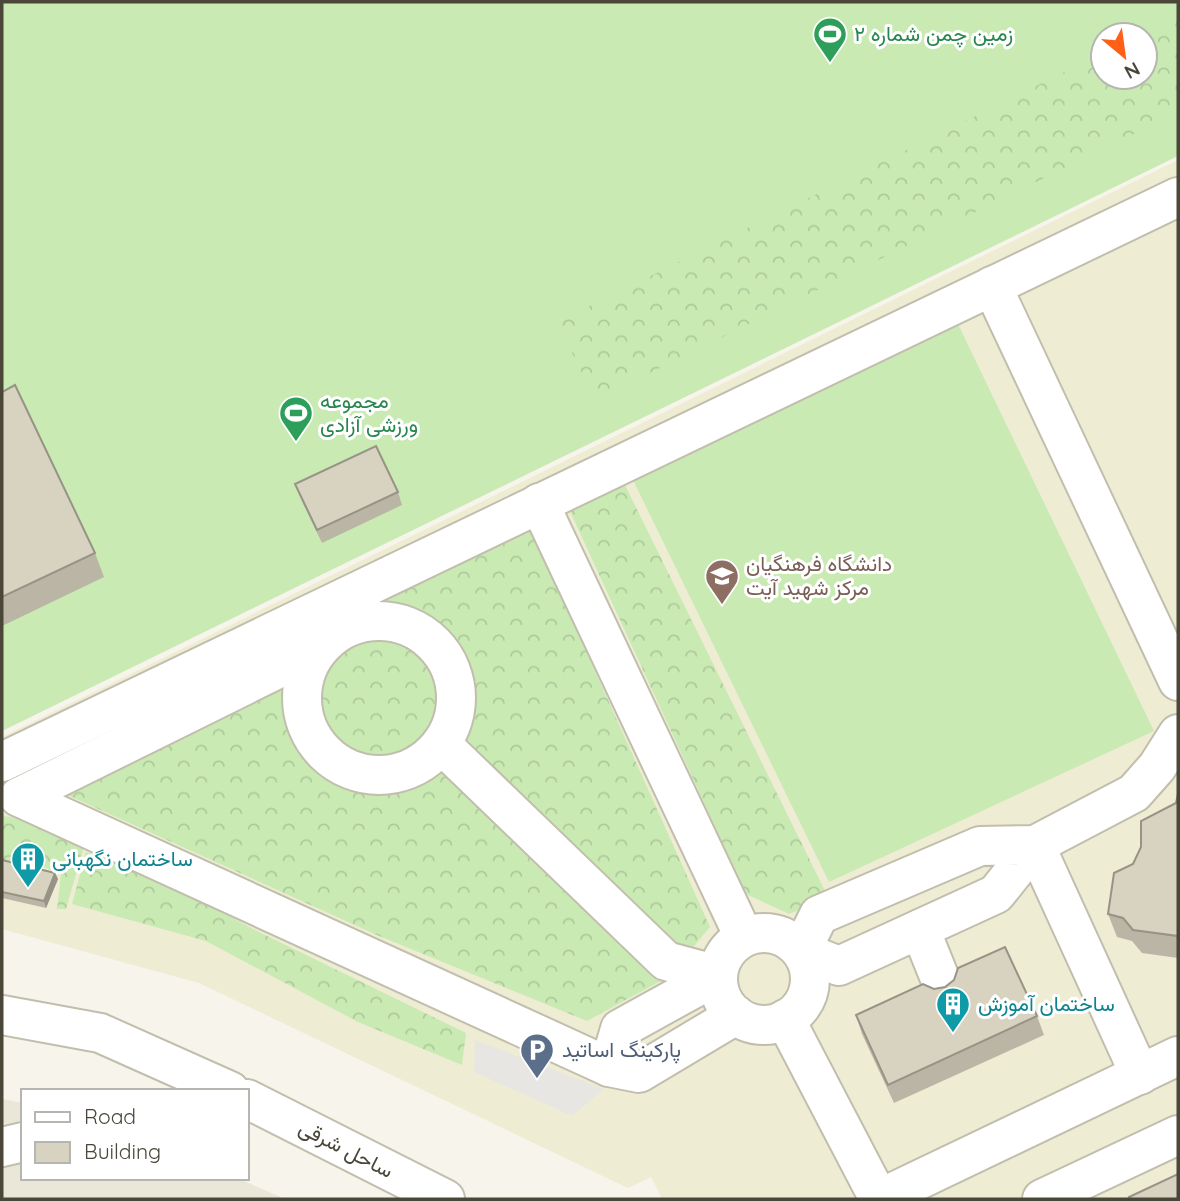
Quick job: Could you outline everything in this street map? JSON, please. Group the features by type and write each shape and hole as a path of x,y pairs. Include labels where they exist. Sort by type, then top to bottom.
{"street":[{"path":"2,762 1178,197"},
{"path":"992,286 1178,681"},
{"path":"540,503 744,937"},
{"path":"320,648 307,669 301,693 304,718 313,740 330,759 352,771 377,775 401,772 424,761 441,744 453,720 456,694 451,668 436,646 416,630 391,622 365,622 340,631 320,648 19,797 609,1066 639,1073 736,1015"},
{"path":"801,951 808,965 810,981 798,1010 785,1019 760,1024 736,1015 725,1004 719,990 718,975 726,952 744,937 759,933 775,934 801,951 839,967 996,894 1035,845 1134,793 1157,767 1178,734"},
{"path":"441,744 666,961 718,975"},
{"path":"801,951 819,915 980,846 1035,845"},
{"path":"1035,845 1140,1075"},
{"path":"920,929 943,986"},
{"path":"609,1066 620,1029 718,975"},
{"name":"ساحل شرقی","path":"2,1015 100,1032 219,1089"},
{"path":"785,1019 879,1199 1178,1056"},
{"name":"ساحل شرقی","path":"248,1103 445,1199"},
{"path":"1042,1199 1178,1135"},
{"path":"2,1147 21,1142"}],"shaded area":[{"name":"دانشگاه فرهنگیان مرکز شهید آیت","path":"1178,160 1178,1199 662,1199 651,1177 628,1188 199,983 2,929 2,737"},
{"name":"پارکینگ اساتید","path":"475,1040 604,1089 572,1116 474,1072"},
{"path":"2,1099 21,1103 21,1180 242,1180 285,1199 2,1199"}],"green space":[{"name":"مجموعه ورزشی آزادی","path":"2,2 1178,2 1178,156 2,731"},
{"path":"1178,16 1178,112 595,400 557,322 1089,60 1089,91 1159,91 1159,26"},
{"path":"957,322 1154,731 829,882 632,478"},
{"path":"623,481 829,899 789,914 746,894 568,507"},
{"path":"528,522 710,927 668,977 587,1021 379,936 12,770"},
{"path":"2,816 28,819 84,846 66,909 57,909 61,874 44,867 2,860"},
{"path":"86,852 143,870 255,930 466,1033 462,1065 358,1022 206,941 72,904"}],"building":[{"path":"15,385 95,553 2,597 2,392"},
{"path":"376,446 398,492 317,530 295,484"},
{"path":"1178,794 1178,936 1133,930 1123,918 1108,914 1114,873 1133,864 1141,847 1141,821 1176,803"},
{"name":"ساختمان نگهبانی","path":"2,860 55,873 44,901 2,892"},
{"name":"ساختمان آموزش","path":"1005,947 1037,1016 888,1085 856,1015 923,984 934,989 945,987 954,980 958,968"},
{"path":"1178,1174 1178,1199 1129,1197"}],"place":[{"name":"زمین چمن شماره ۲","path":"830,64"},
{"name":"مجموعه ورزشی آزادی","path":"296,443"},
{"name":"دانشگاه فرهنگیان مرکز شهید آیت","path":"722,606"},
{"name":"ساختمان نگهبانی","path":"28,889"},
{"name":"ساختمان آموزش","path":"953,1034"},
{"name":"پارکینگ اساتید","path":"537,1080"}]}
